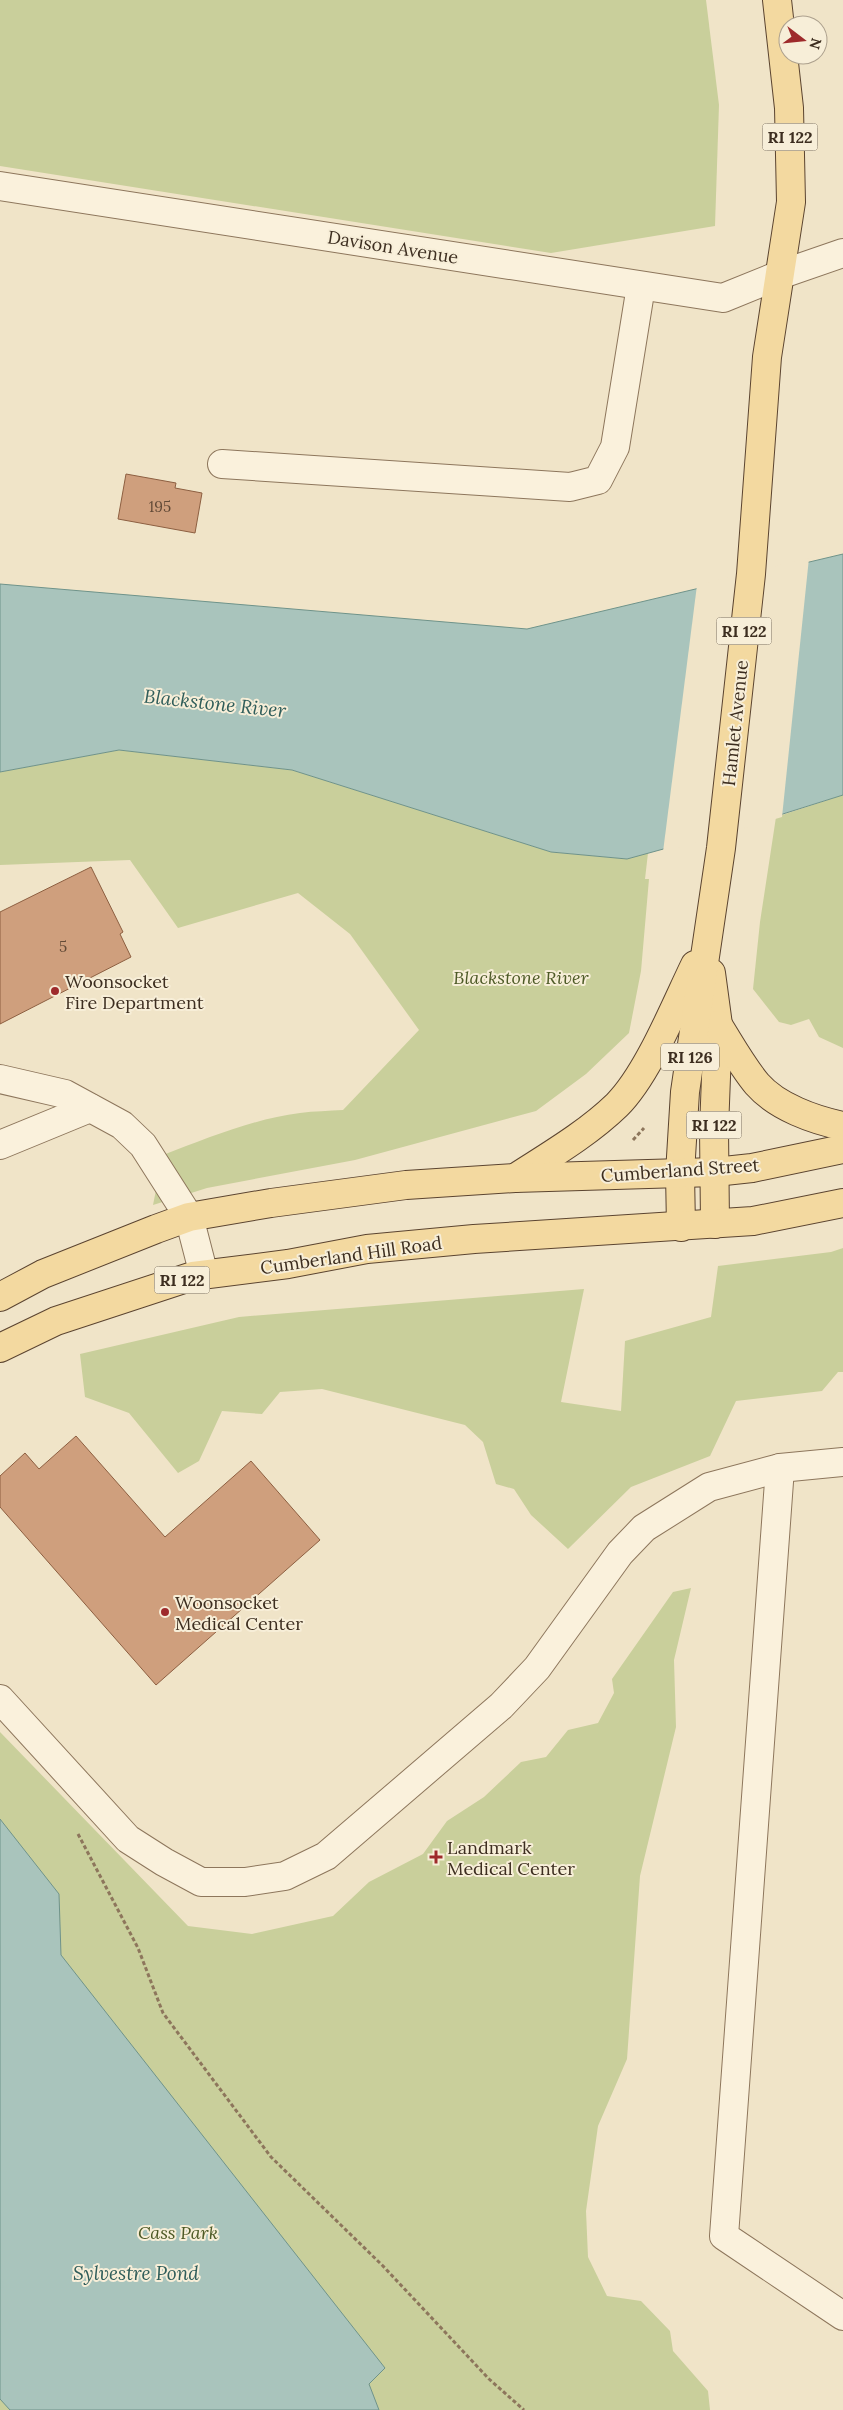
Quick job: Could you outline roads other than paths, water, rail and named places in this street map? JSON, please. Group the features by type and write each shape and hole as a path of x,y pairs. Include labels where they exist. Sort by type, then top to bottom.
{"main road":[{"name":"RI 122","path":"777,0 789,108 791,202 782,274"},
{"name":"Hamlet Avenue","path":"681,1227 680,1173 684,1092 721,848 751,574 767,357 782,274"},
{"name":"Hamlet Avenue","path":"707,941 718,1025 714,1128 715,1224"},
{"path":"0,1297 43,1274 156,1229 189,1218 271,1203 406,1185 515,1178 573,1140 618,1104 645,1067 707,941"},
{"path":"718,1025 757,1084 780,1103 828,1123 843,1126"},
{"name":"Cumberland Street","path":"515,1178 715,1172 752,1168 843,1149"},
{"path":"715,1224 753,1221 843,1204"},
{"name":"Cumberland Hill Road","path":"0,1348 56,1321 142,1292 204,1275 288,1264 367,1249 500,1237 715,1224"}],"street":[{"name":"Davison Avenue","path":"0,186 722,298 782,274 843,253"},
{"path":"222,464 570,487 598,480 615,447 640,286"},
{"path":"0,1079 65,1094 122,1125 143,1146 189,1218 204,1275"},
{"path":"0,1145 90,1108"},
{"path":"0,1699 128,1839 164,1862 201,1882 246,1882 285,1876 326,1856 502,1706 536,1668 620,1553 644,1528 709,1487 780,1468 843,1462"},
{"path":"780,1468 724,2236 843,2316"}],"water":[{"name":"Blackstone River","path":"843,554 843,795 729,831 627,859 551,852 292,770 119,750 0,772 0,584 527,629"},
{"name":"Sylvestre Pond","path":"0,1819 59,1894 61,1955 385,2368 369,2384 379,2410 10,2410 0,2399"}],"place":[{"name":"Woonsocket Fire Department","path":"55,991"},
{"name":"Woonsocket Medical Center","path":"165,1612"},
{"name":"Landmark Medical Center","path":"436,1857"}],"park label":[{"name":"Cass Park","path":"178,2232"}]}
